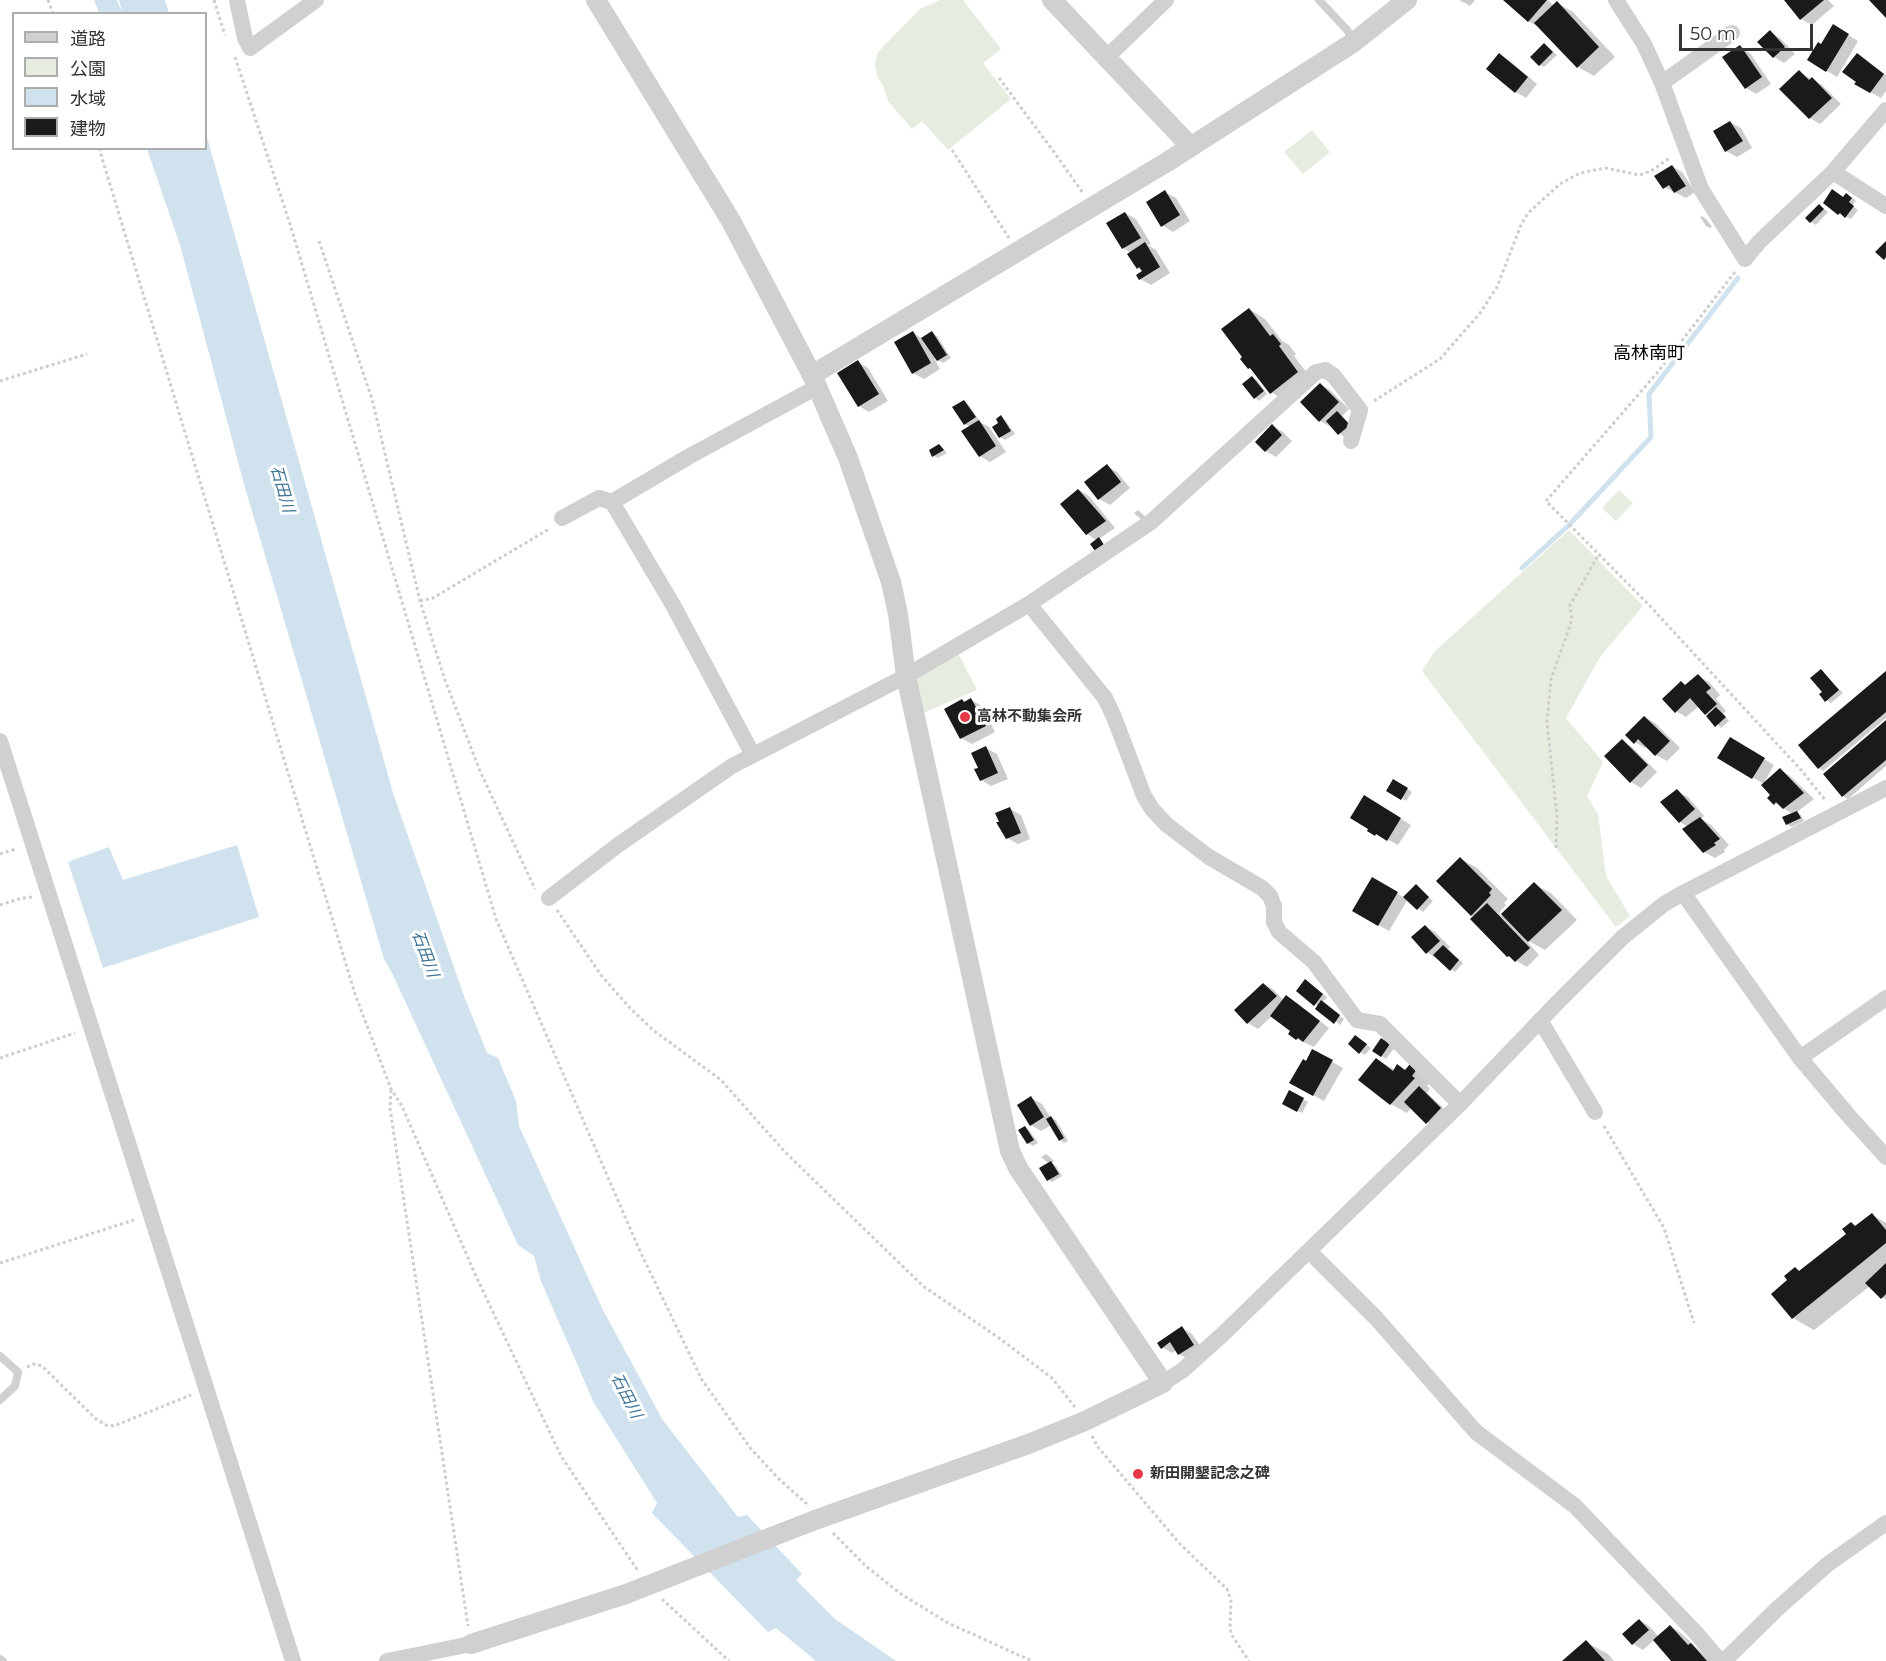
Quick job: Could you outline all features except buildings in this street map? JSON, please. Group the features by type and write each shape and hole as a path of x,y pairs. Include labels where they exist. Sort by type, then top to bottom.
{"street":[{"path":"237,0 245,38 250,48 316,0"},
{"path":"596,0 731,221 814,381 848,458 891,582 898,614 906,676 1010,1151 1018,1168 1162,1383"},
{"path":"1052,0 1191,147"},
{"path":"1107,57 1166,0"},
{"path":"612,502 814,381 1191,147 1354,42 1407,0"},
{"path":"1616,0 1644,44 1662,83 1701,189 1745,259 1759,242 1833,172 1886,110"},
{"path":"1662,83 1732,33"},
{"path":"1833,172 1886,206"},
{"path":"549,898 732,766 906,676 1029,604 1151,522 1316,372 1325,370 1334,376 1360,410 1351,441"},
{"path":"562,518 599,498 612,502 673,605 753,755"},
{"path":"1029,604 1105,699 1144,796 1152,809 1167,825 1209,857 1262,888 1270,896 1274,906 1274,922 1279,932 1314,962 1357,1020 1380,1024 1460,1104"},
{"path":"0,741 293,1661"},
{"path":"387,1661 471,1644 651,1585 818,1519 1085,1421 1162,1383 1183,1370 1309,1251 1460,1104 1623,938 1665,904 1683,893 1886,788"},
{"path":"1683,893 1800,1058 1886,1157"},
{"path":"1800,1058 1886,998"},
{"path":"1540,1020 1595,1112"},
{"path":"1309,1251 1376,1318 1476,1431 1575,1506 1720,1661"},
{"path":"1724,1661 1778,1608 1828,1564 1886,1523"}],"lane":[{"path":"1319,0 1347,30 1354,42"},
{"path":"0,1356 18,1372 15,1386 0,1400"}],"path":[{"path":"214,0 227,40"},
{"path":"234,55 290,224 496,919 639,1249 702,1380 751,1449 860,1561 901,1593 948,1623 1032,1661"},
{"path":"999,78 1092,207"},
{"path":"1360,410 1440,359 1480,313 1497,287 1521,225 1528,213 1560,184 1580,173 1605,168 1640,175 1651,171 1684,147"},
{"path":"100,150 355,994 391,1089 402,1106 475,1274 561,1456 651,1585 729,1661"},
{"path":"952,150 1019,252"},
{"path":"319,241 372,399 420,601 445,680 480,771 540,901 549,898 601,975 638,1016 653,1030 722,1080 784,1151 923,1286 1052,1378 1085,1421 1097,1446 1180,1544 1227,1589 1231,1600 1231,1634 1249,1661"},
{"path":"1745,259 1657,373 1546,501 1599,554 1801,770 1837,815"},
{"path":"0,381 87,354"},
{"path":"420,601 433,598 547,531 562,518"},
{"path":"1556,848 1557,818 1547,722 1551,679 1572,620 1570,605 1599,554"},
{"path":"0,905 22,898 49,896"},
{"path":"0,1058 91,1028"},
{"path":"391,1089 392,1119 471,1644"},
{"path":"1595,1112 1664,1227 1694,1323"},
{"path":"0,1263 150,1215"},
{"path":"18,1372 34,1364 42,1366 96,1419 106,1425 114,1426 207,1391"}],"green space":[{"path":"940,0 963,0 1001,49 983,63 1011,99 948,150 922,121 912,129 888,101 883,85 877,76 875,63 878,52 920,9"},
{"path":"1312,130 1330,152 1303,174 1284,152"},
{"path":"1619,490 1633,503 1616,521 1602,508"},
{"path":"1569,530 1643,606 1600,657 1566,718 1603,762 1587,796 1598,814 1606,876 1630,916 1616,927 1422,671 1435,651"},
{"path":"958,653 977,690 923,713 916,677"}],"water":[{"path":"94,0 117,0 122,12 99,12"},
{"path":"119,0 165,0 169,12 122,12"},
{"name":"石田川","path":"207,138 394,796 464,996 487,1053 498,1058 516,1101 519,1126 602,1308 662,1419 738,1517 747,1515 802,1574 796,1580 835,1619 896,1661 816,1661 776,1628 768,1632 652,1513 657,1503 594,1403 541,1281 534,1256 518,1245 384,959 244,484 180,245 147,150 207,150"},
{"path":"237,845 259,917 103,968 68,862 109,847 123,880"}],"waterway":[{"path":"1522,568 1570,524 1651,437 1649,394 1738,278"}],"place":[{"name":"高林不動集会所","path":"965,717"},
{"name":"新田開墾記念之碑","path":"1138,1474"}],"district":[{"name":"高林南町","path":"1649,354"}]}
